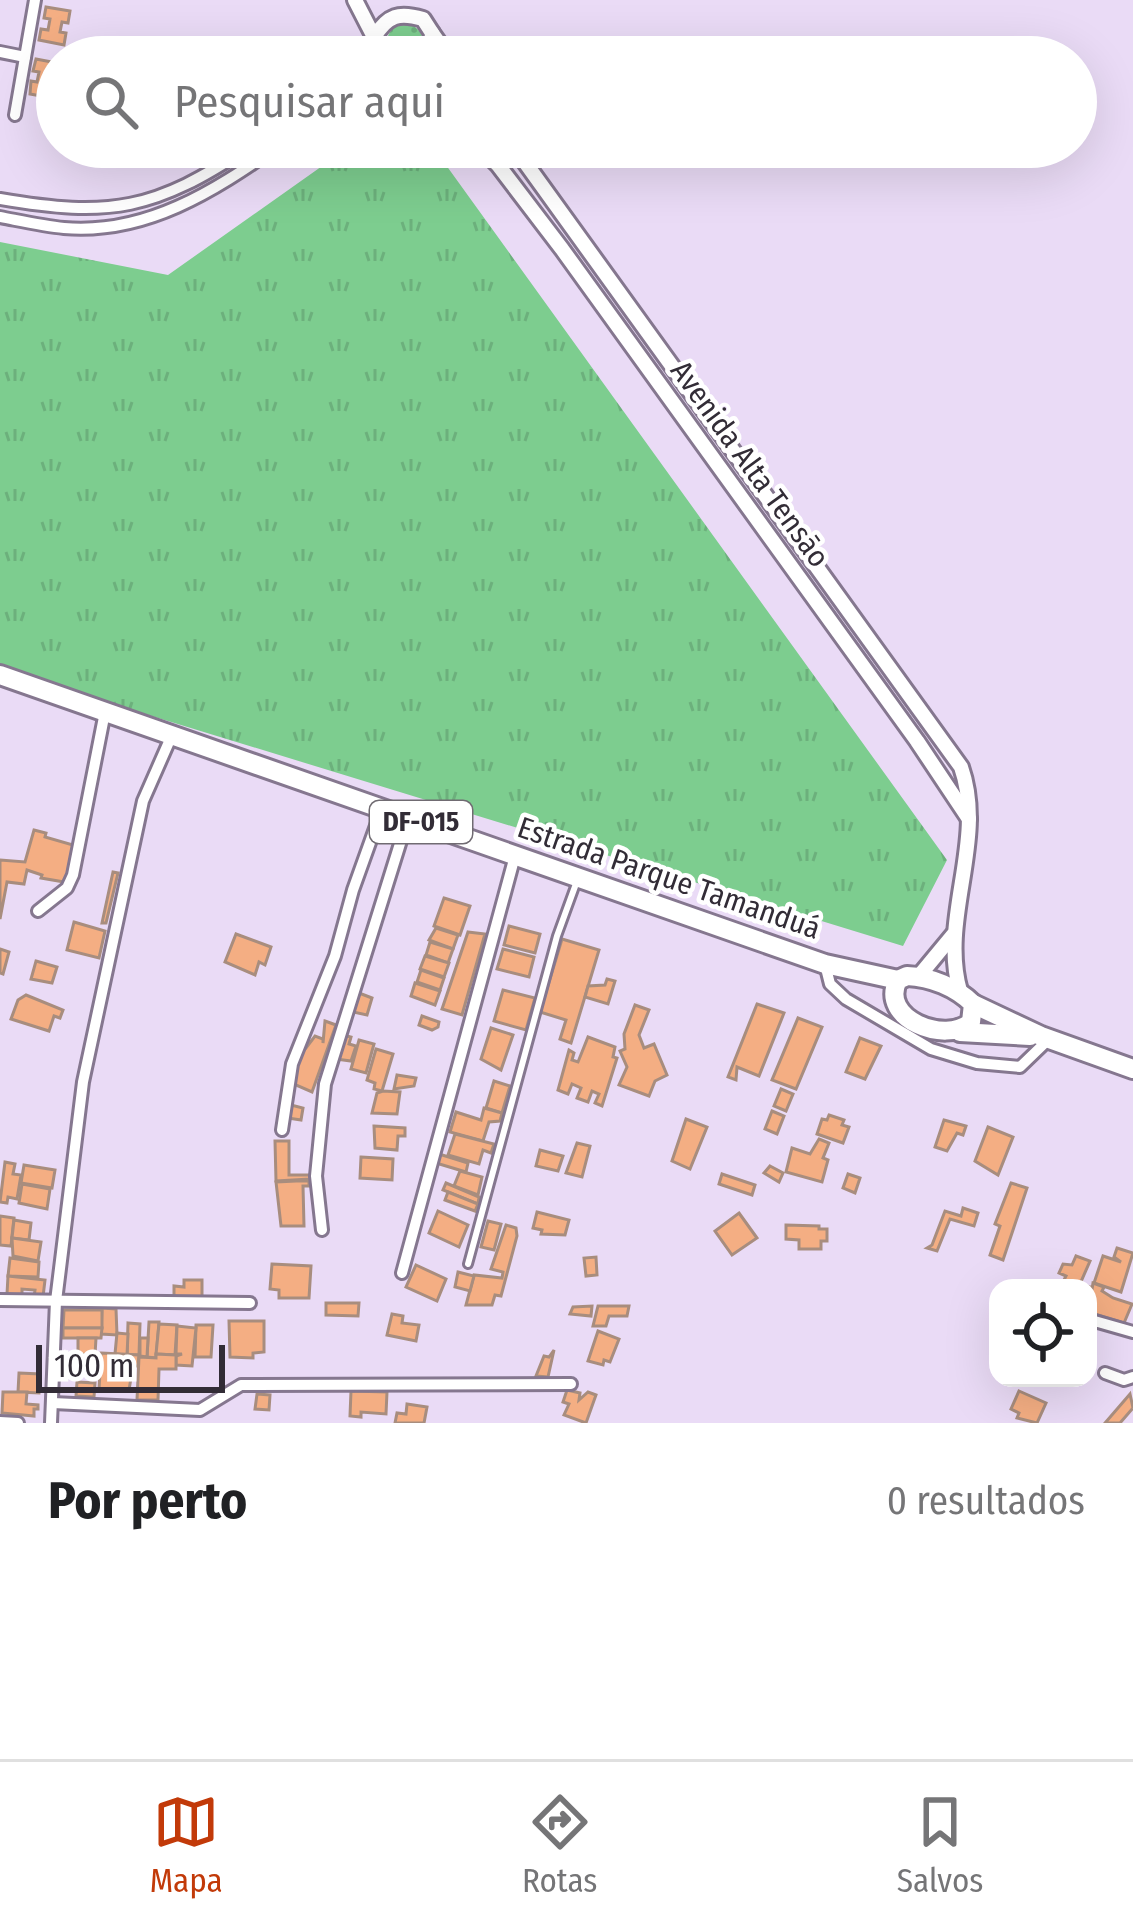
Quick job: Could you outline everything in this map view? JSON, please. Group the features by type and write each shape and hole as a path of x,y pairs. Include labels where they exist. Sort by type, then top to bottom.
{"main road":[{"name":"Estrada Parque Tamanduá","path":"0,675 833,967 898,980"},
{"name":"Estrada Parque Tamanduá","path":"833,967 894,1003"},
{"name":"DF-015","path":"898,980 919,976 1045,1038 1133,1069"},
{"path":"894,1003 892,991 898,980"},
{"path":"960,1031 971,1022 966,998"},
{"name":"DF-015","path":"894,1003 905,1016 946,1033 1045,1038"}],"street":[{"path":"15,115 35,0"},
{"path":"355,0 373,36"},
{"path":"409,0 434,36"},
{"path":"375,36 385,20 403,13 423,19"},
{"path":"0,52 25,57"},
{"path":"0,200 70,211 149,200 217,168"},
{"path":"0,217 66,228 110,227 158,216 214,191 247,168"},
{"name":"Avenida Alta Tensāo","path":"500,168 969,819"},
{"name":"Avenida Alta Tensāo","path":"529,168 952,754 968,788 954,961 966,998"},
{"path":"38,910 67,888 73,875 105,712"},
{"path":"51,1423 56,1301 82,1082 143,801 172,735"},
{"path":"282,1130 292,1064 335,956 352,890 382,809"},
{"path":"322,1230 316,1176 325,1084 408,818"},
{"path":"402,1274 515,856"},
{"path":"919,976 956,931"},
{"path":"833,967 830,984 846,999 951,1056 1021,1067 1045,1038"},
{"path":"0,1300 250,1304"},
{"path":"1097,1322 1133,1331"},
{"path":"1106,1373 1133,1377"},
{"path":"52,1403 200,1410 241,1385 571,1384"},
{"path":"0,1422 18,1423"}],"lane":[{"path":"468,1264 557,936 578,878"}],"green space":[{"path":"405,24 421,36 389,36"},
{"path":"319,168 448,168 947,860 903,946 132,710 0,665 0,242 168,275"}],"building":[{"path":"46,7 70,11 60,32 66,36 40,36 41,29 48,30 50,19 44,18"},
{"path":"34,830 80,847 70,883 41,878 27,870 24,884 7,882 0,919 0,860 25,862"},
{"path":"113,872 118,873 106,923 102,923"},
{"path":"444,898 470,906 460,935 434,926"},
{"path":"74,922 105,931 99,958 67,950"},
{"path":"509,926 540,934 535,953 504,945"},
{"path":"436,928 458,935 453,949 429,940"},
{"path":"468,932 485,934 462,1015 442,1009"},
{"path":"236,934 271,947 265,965 259,962 255,975 225,962"},
{"path":"562,939 599,950 571,1043 560,1039 566,1020 540,1012"},
{"path":"430,942 453,949 448,963 426,955"},
{"path":"0,949 9,952 3,974 0,973"},
{"path":"503,949 534,957 529,977 497,969"},
{"path":"425,956 449,963 444,977 420,969"},
{"path":"36,961 57,967 52,983 31,979"},
{"path":"421,970 444,978 440,990 417,982"},
{"path":"607,979 615,981 608,1004 585,997 588,986 605,985"},
{"path":"415,983 440,991 435,1005 411,996"},
{"path":"503,990 535,998 526,1030 494,1021"},
{"path":"359,993 372,998 367,1015 353,1012"},
{"path":"26,995 63,1010 60,1018 54,1016 49,1031 11,1019 18,1000"},
{"path":"757,1004 784,1013 759,1076 737,1067 736,1080 728,1077"},
{"path":"635,1005 649,1010 639,1035 644,1048 654,1044 667,1075 655,1081 649,1096 619,1085 627,1067 620,1051 625,1049 624,1034"},
{"path":"422,1016 439,1022 438,1027 432,1030 419,1025"},
{"path":"798,1018 822,1027 796,1089 772,1080"},
{"path":"325,1021 336,1025 312,1092 289,1082 303,1047 315,1036 323,1043"},
{"path":"491,1028 513,1035 501,1070 481,1059"},
{"path":"343,1035 351,1037 349,1044 356,1046 351,1061 336,1059"},
{"path":"588,1037 615,1047 613,1057 617,1058 602,1106 595,1103 599,1094 592,1091 588,1102 577,1098 581,1088 572,1084 568,1094 558,1090 569,1050 578,1062"},
{"path":"860,1038 881,1046 865,1079 846,1072"},
{"path":"359,1040 374,1044 366,1073 351,1069"},
{"path":"376,1049 393,1054 382,1091 367,1080"},
{"path":"397,1075 416,1078 414,1086 394,1089"},
{"path":"494,1081 510,1086 502,1113 486,1108"},
{"path":"781,1089 793,1094 786,1111 774,1106"},
{"path":"400,1092 397,1114 372,1113 377,1093"},
{"path":"291,1105 303,1108 301,1120 288,1118"},
{"path":"484,1108 502,1113 500,1121 489,1122 483,1141 450,1132 456,1112 481,1120"},
{"path":"772,1111 784,1116 777,1134 765,1129"},
{"path":"829,1115 849,1127 843,1143 817,1134 822,1119"},
{"path":"686,1119 707,1127 690,1169 672,1161"},
{"path":"944,1120 966,1126 947,1151 935,1147"},
{"path":"374,1126 405,1128 405,1136 398,1136 397,1150 375,1148"},
{"path":"988,1127 1013,1137 998,1175 975,1161"},
{"path":"455,1134 494,1144 491,1153 483,1150 479,1164 448,1155"},
{"path":"819,1139 829,1143 822,1182 786,1172 792,1148 810,1154"},
{"path":"275,1141 289,1141 289,1175 310,1175 310,1179 276,1181"},
{"path":"577,1143 590,1146 582,1177 566,1173"},
{"path":"540,1150 563,1156 558,1171 536,1166"},
{"path":"439,1154 468,1163 466,1172 436,1163"},
{"path":"361,1157 393,1159 392,1180 360,1178"},
{"path":"5,1162 15,1164 13,1174 21,1175 17,1199 8,1197 7,1203 0,1202"},
{"path":"24,1165 55,1170 52,1188 21,1183"},
{"path":"770,1166 783,1173 779,1182 764,1173"},
{"path":"460,1171 482,1177 478,1195 454,1186"},
{"path":"722,1174 755,1185 752,1195 719,1184"},
{"path":"848,1174 860,1178 855,1193 843,1188"},
{"path":"309,1181 309,1186 303,1186 304,1226 281,1226 276,1182"},
{"path":"446,1183 479,1197 478,1204 443,1190"},
{"path":"1011,1183 1027,1188 1003,1260 990,1255 1000,1226 995,1224"},
{"path":"22,1184 50,1189 47,1209 19,1203"},
{"path":"448,1192 478,1204 475,1211 445,1200"},
{"path":"963,1208 978,1213 974,1226 950,1219 937,1251 927,1248 945,1211 961,1216"},
{"path":"438,1211 468,1225 459,1247 429,1233"},
{"path":"537,1212 569,1220 565,1235 541,1234 542,1230 533,1228"},
{"path":"739,1213 757,1238 732,1255 715,1231"},
{"path":"0,1216 14,1218 11,1246 0,1245"},
{"path":"14,1220 31,1223 29,1240 12,1238"},
{"path":"488,1221 501,1224 494,1250 481,1247"},
{"path":"506,1225 516,1228 517,1236 501,1296 495,1295 492,1305 466,1305 474,1275 502,1278 503,1272 491,1269"},
{"path":"786,1225 827,1229 827,1241 821,1241 821,1249 799,1249 799,1240 786,1239"},
{"path":"12,1238 41,1242 38,1261 13,1256"},
{"path":"1117,1248 1133,1253 1121,1292 1097,1284 1095,1279 1103,1256 1121,1262 1114,1257"},
{"path":"1076,1256 1090,1261 1082,1279 1064,1279 1059,1273 1063,1264 1072,1265"},
{"path":"596,1257 597,1275 586,1276 584,1258"},
{"path":"10,1258 39,1262 38,1277 8,1276"},
{"path":"272,1264 311,1266 309,1298 279,1298 279,1290 270,1289"},
{"path":"416,1265 446,1279 437,1301 406,1287"},
{"path":"458,1272 474,1276 470,1291 455,1287"},
{"path":"8,1276 45,1280 43,1297 34,1297 35,1290 7,1294"},
{"path":"184,1280 202,1280 202,1298 174,1299 174,1286 184,1287"},
{"path":"1097,1284 1113,1298 1132,1304 1124,1323 1097,1315"},
{"path":"326,1303 359,1303 358,1316 326,1315"},
{"path":"592,1306 591,1316 570,1314 573,1307"},
{"path":"598,1306 629,1306 627,1316 609,1316 606,1326 593,1326"},
{"path":"102,1308 116,1309 117,1335 101,1334"},
{"path":"64,1310 102,1310 102,1328 63,1328"},
{"path":"392,1314 403,1316 402,1323 419,1325 416,1341 387,1335"},
{"path":"229,1321 264,1321 264,1352 253,1353 253,1358 230,1357"},
{"path":"149,1322 159,1322 156,1358 147,1357"},
{"path":"128,1323 140,1324 139,1355 127,1355"},
{"path":"159,1324 177,1325 175,1355 156,1354"},
{"path":"196,1325 213,1325 211,1357 195,1357"},
{"path":"177,1326 196,1328 192,1366 176,1365 176,1356 182,1354 176,1354"},
{"path":"63,1328 102,1328 101,1338 63,1338"},
{"path":"598,1331 619,1339 610,1362 604,1360 603,1365 588,1361"},
{"path":"117,1333 128,1334 127,1355 115,1354"},
{"path":"78,1338 96,1338 95,1355 78,1354"},
{"path":"140,1338 148,1338 147,1357 140,1356"},
{"path":"554,1350 548,1377 536,1376 544,1356"},
{"path":"101,1353 139,1355 138,1366 131,1366 128,1376 129,1390 99,1390"},
{"path":"156,1354 176,1355 176,1369 159,1369 158,1400 137,1400 139,1357 156,1358"},
{"path":"19,1373 40,1374 39,1393 18,1392"},
{"path":"77,1382 95,1383 94,1397 76,1396"},
{"path":"567,1390 580,1393 579,1400 588,1392 596,1395 586,1423 564,1415 569,1404 563,1402"},
{"path":"351,1391 387,1392 386,1414 350,1416"},
{"path":"1019,1391 1046,1403 1037,1423 1017,1418 1019,1413 1011,1409"},
{"path":"3,1392 27,1392 26,1404 38,1405 34,1416 2,1413"},
{"path":"257,1394 270,1395 269,1410 255,1409"},
{"path":"1130,1394 1133,1408 1120,1423 1105,1423"},
{"path":"407,1404 427,1407 424,1423 395,1423 397,1413 406,1414"}]}
